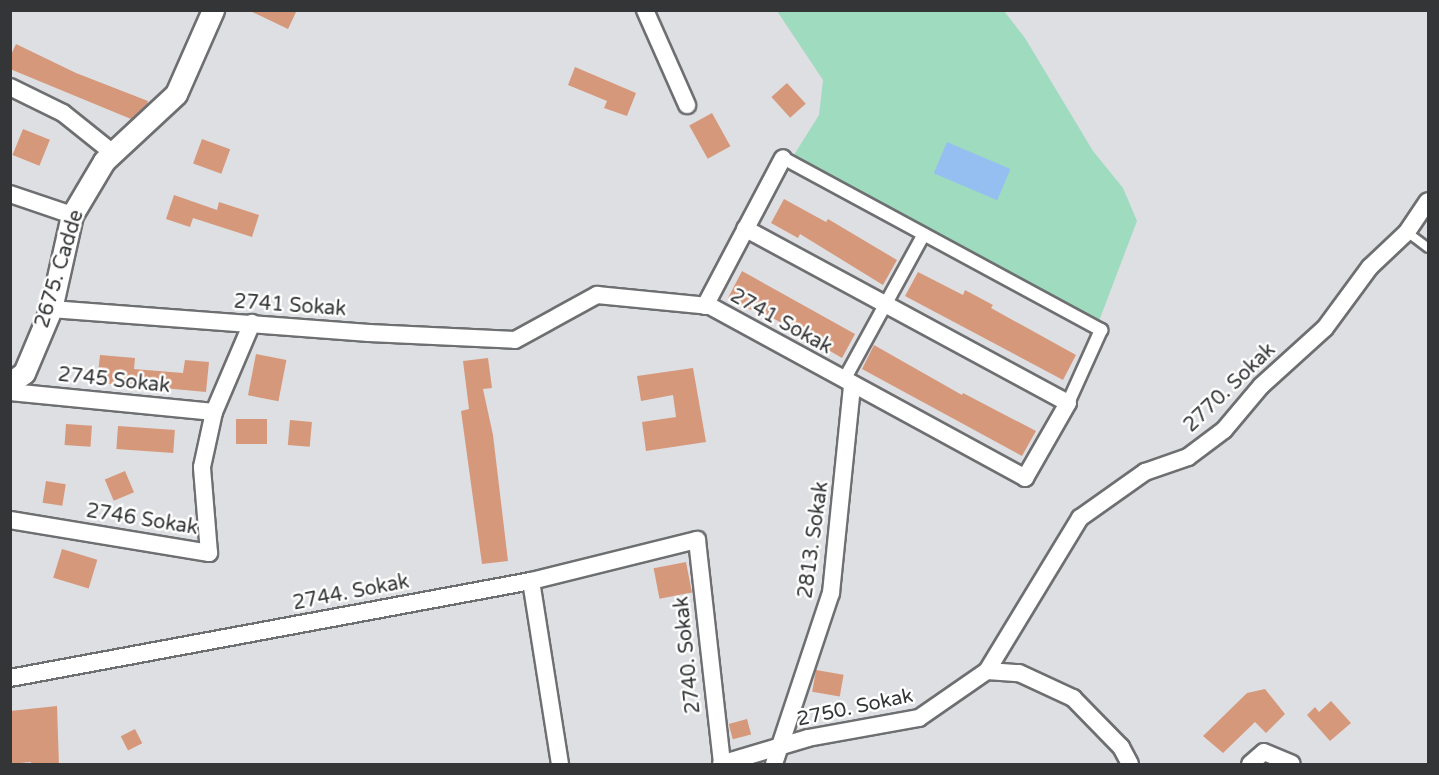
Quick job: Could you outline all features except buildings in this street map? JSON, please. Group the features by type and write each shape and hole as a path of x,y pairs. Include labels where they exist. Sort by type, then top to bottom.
{"street":[{"name":"2675. Cadde","path":"10,383 24,373 51,309 72,215 104,161 176,94 213,10"},
{"path":"645,10 687,105"},
{"path":"10,87 63,113 113,153"},
{"path":"705,306 746,228 783,158 1101,330 1068,403 746,228"},
{"path":"10,194 72,215"},
{"name":"2770. Sokak","path":"987,671 1080,518 1145,472 1188,457 1224,430 1261,387 1325,328 1370,267 1407,232 1428,201"},
{"path":"848,383 886,304 924,234"},
{"name":"2741 Sokak","path":"51,309 515,340 597,295 705,306 1025,478 1068,403"},
{"name":"2746 Sokak","path":"10,520 209,553 202,467 214,412 252,323"},
{"name":"2813. Sokak","path":"774,765 831,593 848,383"},
{"name":"2745 Sokak","path":"10,392 214,412"},
{"name":"2744. Sokak","path":"10,678 531,581 697,540"},
{"name":"2740. Sokak","path":"697,540 721,764"},
{"path":"531,581 560,765"},
{"path":"987,671 1019,673 1073,698 1121,747 1130,765"},
{"name":"2750. Sokak","path":"721,764 808,738 919,718 987,671"},
{"path":"1250,765 1264,752 1292,765"}],"lane":[{"path":"1407,232 1428,248"}],"green space":[{"path":"777,11 1004,11 1025,38 1093,151 1123,188 1137,221 1099,321 792,158 819,115 823,80"}],"water":[{"path":"947,142 1011,169 997,200 934,173"}]}
